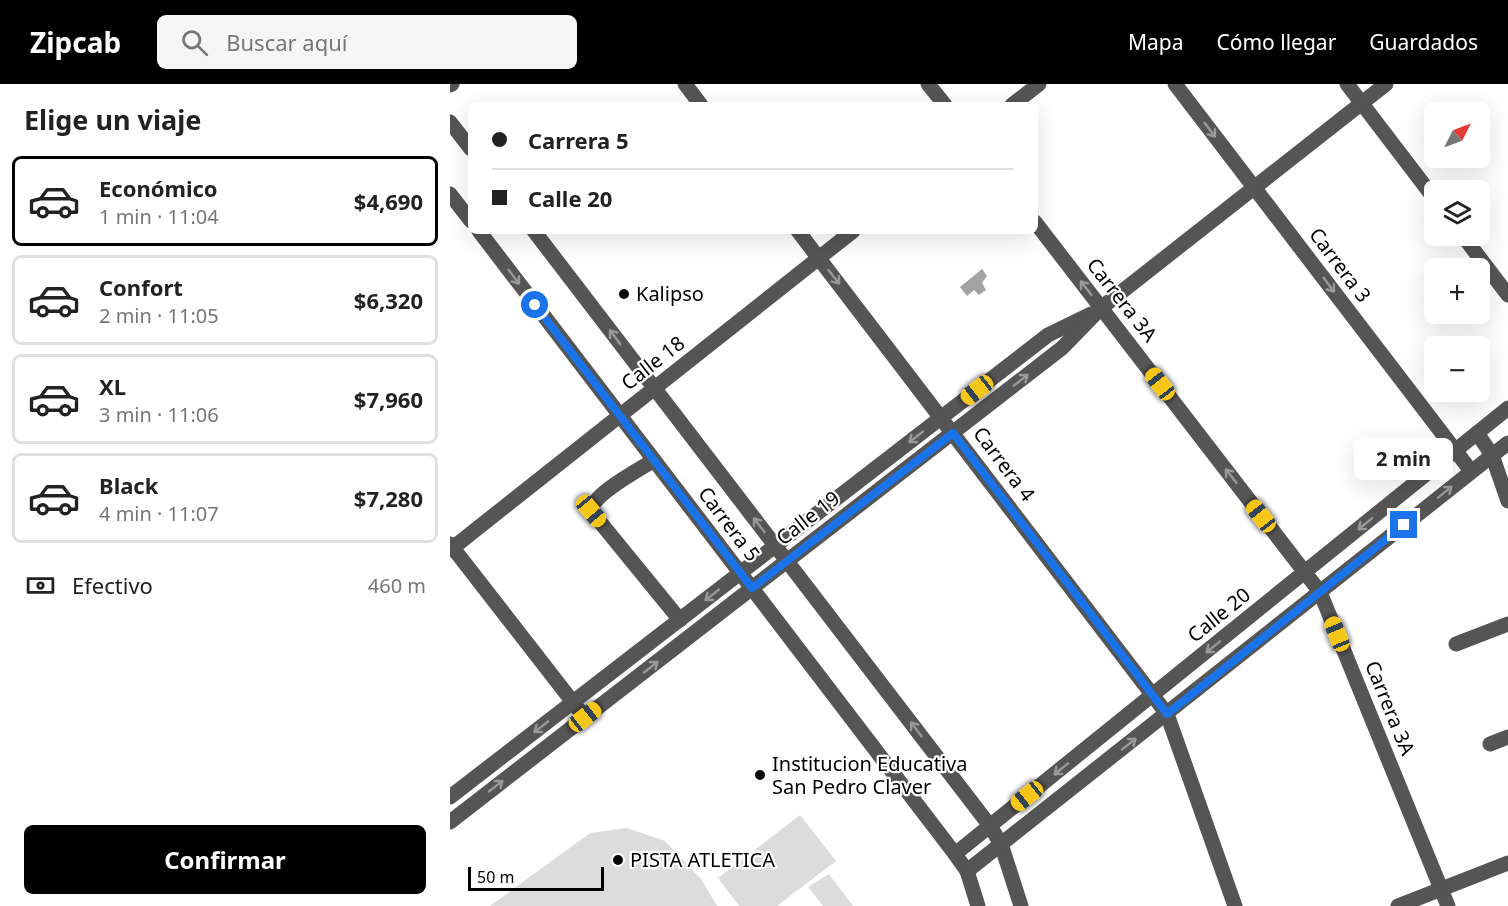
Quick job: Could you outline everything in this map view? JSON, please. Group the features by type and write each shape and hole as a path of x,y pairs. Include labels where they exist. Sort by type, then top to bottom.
{"street":[{"path":"685,84 699,102"},
{"path":"928,84 943,102"},
{"path":"1016,102 1039,84"},
{"name":"Carrera 3","path":"1175,84 1471,471"},
{"path":"1347,84 1424,185"},
{"name":"Calle 19","path":"450,822 1062,348 1101,308 1386,84"},
{"path":"450,122 468,145"},
{"path":"450,194 468,217"},
{"name":"Carrera 3A","path":"1038,226 1320,592 1448,906"},
{"name":"Carrera 5","path":"481,234 956,854 967,871 978,906"},
{"name":"Carrera 5","path":"536,234 990,826 1001,844 1021,906"},
{"name":"Carrera 4","path":"800,234 1154,694 1167,714 1235,906"},
{"name":"Calle 18","path":"451,547 849,234"},
{"path":"1471,246 1508,295"},
{"name":"Calle 19","path":"450,797 1048,335 1101,308"},
{"name":"Calle 20","path":"956,854 1508,408"},
{"path":"1477,433 1492,455 1508,501"},
{"path":"967,871 1508,443"},
{"path":"654,460 600,495 592,505 591,511 680,620"},
{"path":"451,547 585,717"},
{"path":"1456,644 1508,624"},
{"path":"1490,744 1508,737"},
{"path":"1398,906 1508,863"}],"shaded area":[{"path":"982,269 987,276 982,283 986,290 979,295 974,290 967,296 960,287"},
{"path":"800,815 836,861 777,906 739,906 718,878"},
{"name":"PISTA ATLETICA","path":"627,828 665,841 701,879 717,906 490,906 590,833"},
{"path":"829,874 853,906 823,906 808,887"}],"place":[{"name":"Kalipso","path":"624,294"},
{"name":"Institucion Educativa San Pedro Claver","path":"760,775"},
{"name":"PISTA ATLETICA","path":"618,860"}],"route":[{"path":"535,305 752,588 953,433 1167,714 1404,525"}]}
